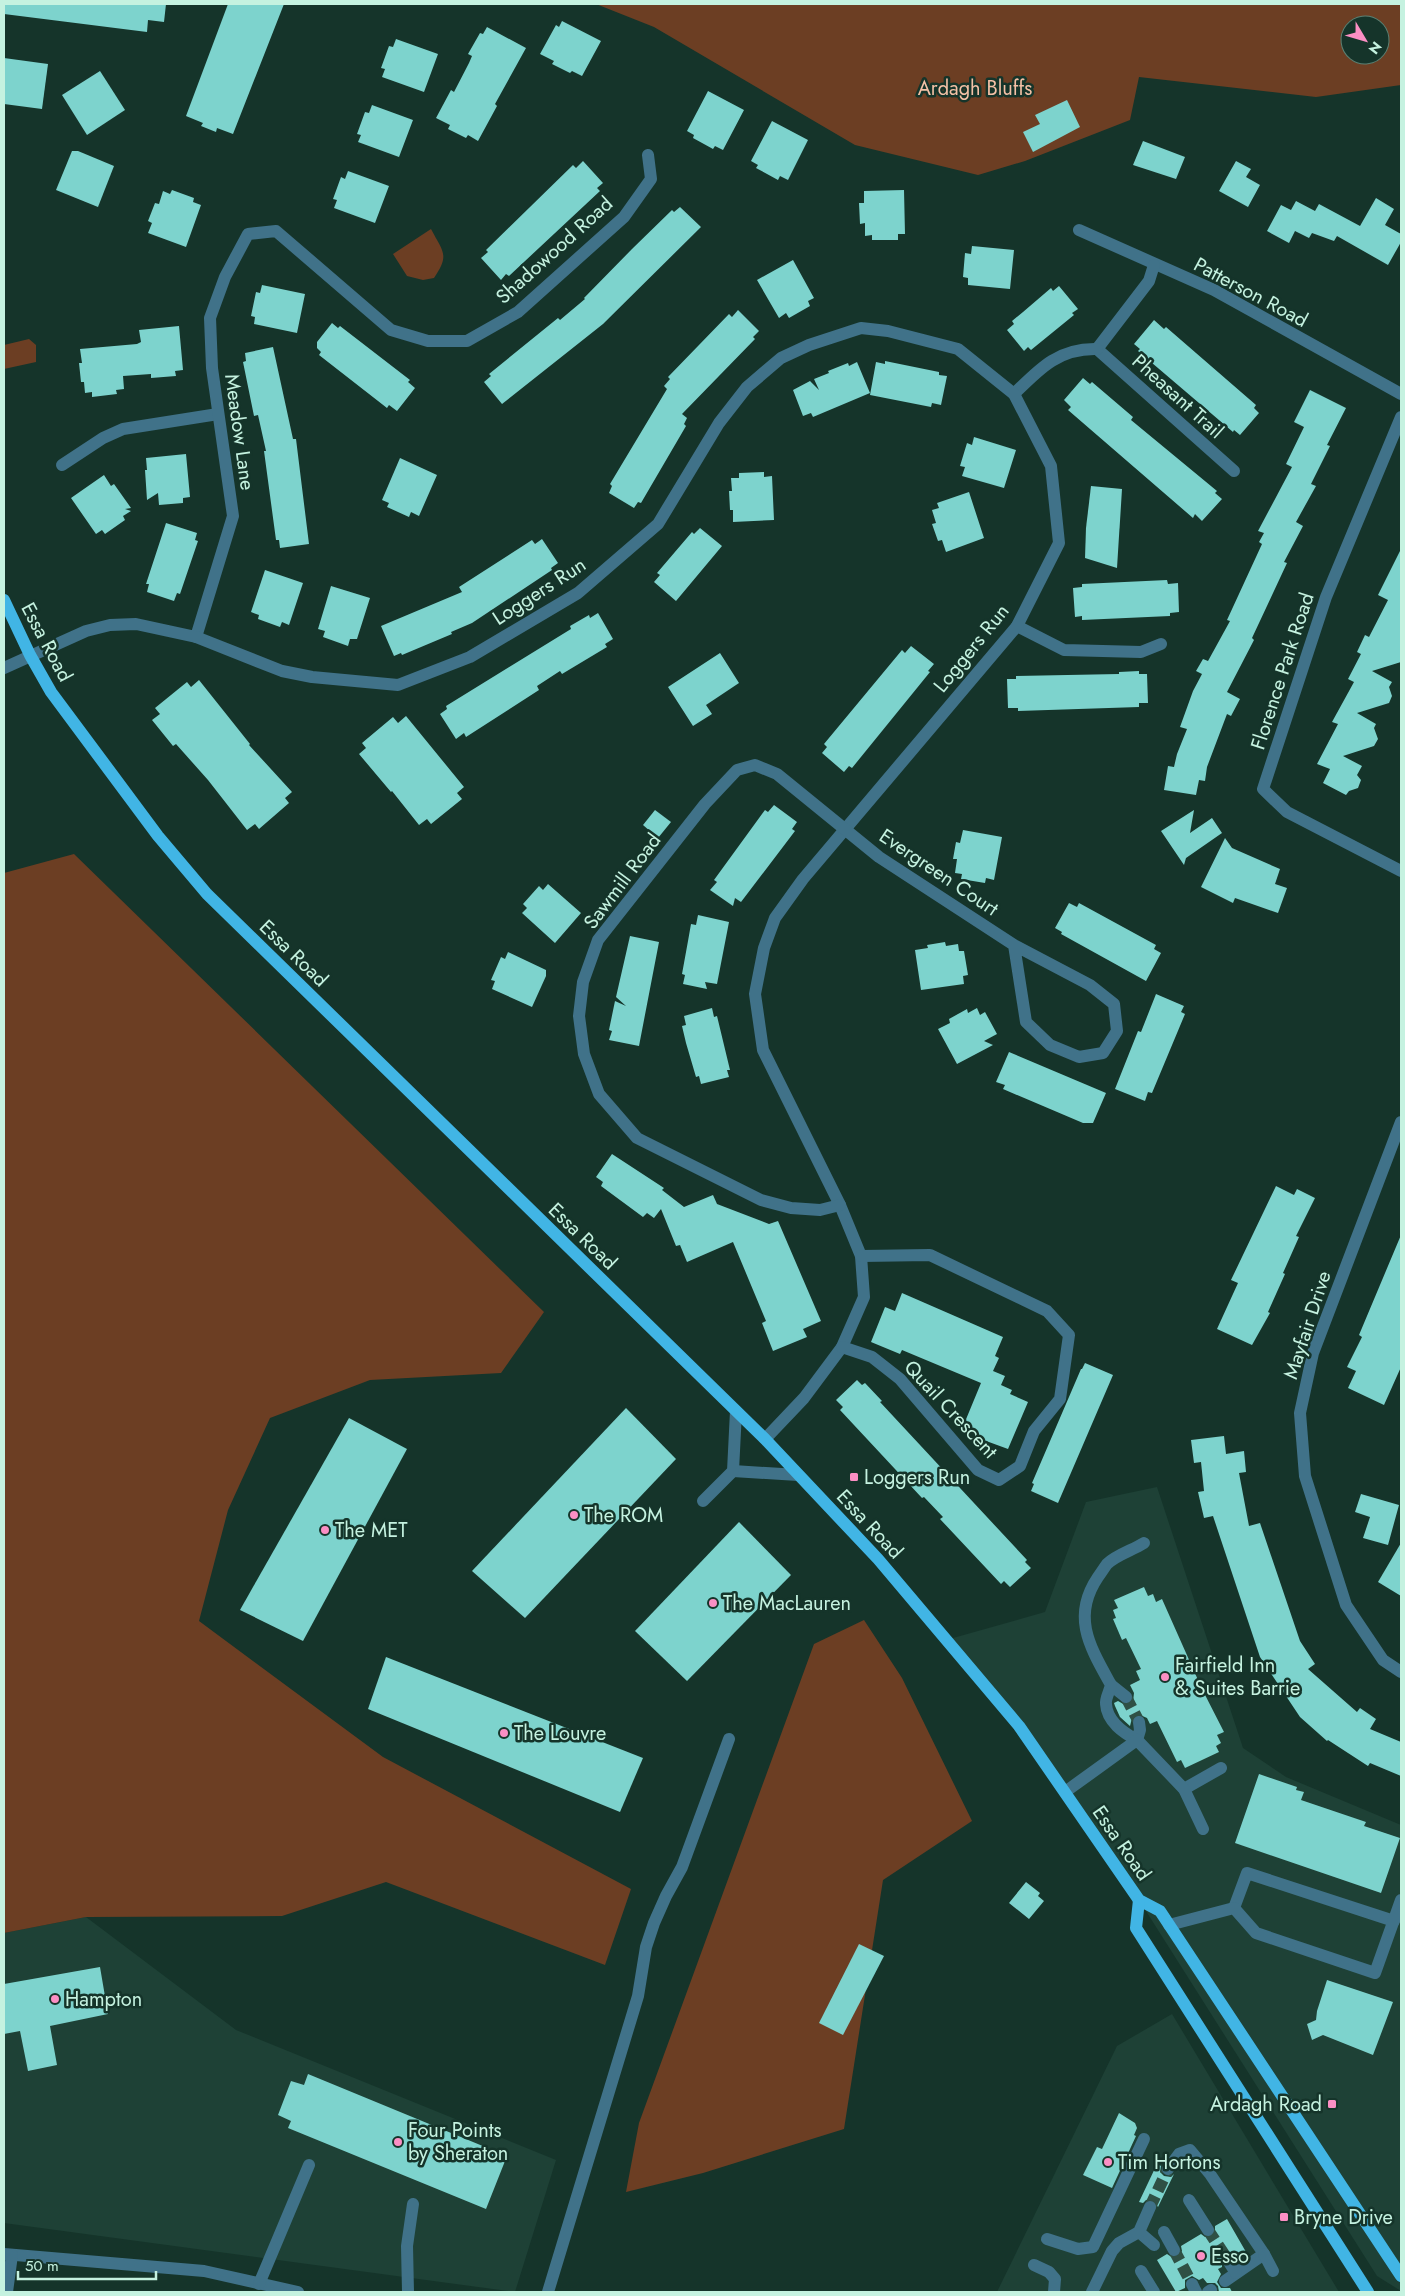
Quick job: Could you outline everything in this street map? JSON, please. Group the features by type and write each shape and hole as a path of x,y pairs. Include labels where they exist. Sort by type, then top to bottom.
{"main road":[{"name":"Essa Road","path":"4,600 30,655 51,692 152,828 207,894 765,1440 878,1559 1013,1718 1139,1900 1160,1911 1401,2276"},
{"name":"Essa Road","path":"1139,1900 1136,1928 1368,2292"}],"street":[{"name":"Shadowood Road","path":"248,234 276,231 391,330 428,341 467,341 518,312 624,217 651,179 648,155"},
{"name":"Patterson Road","path":"1080,230 1154,265 1214,290 1401,394"},
{"name":"Meadow Lane","path":"196,638 234,516 212,368 210,318 226,277 248,234"},
{"path":"1014,394 1033,374 1057,358 1078,348 1097,349 1147,286 1154,265"},
{"name":"Loggers Run","path":"4,668 86,631 110,625 136,624 196,638 282,671 312,678 398,685 470,657 578,593 658,524 719,423 747,387 781,358 809,345 861,328 888,331 958,349 1014,394 1051,466 1059,544 1017,626 803,879 775,918 764,948 755,994 763,1050 840,1205 862,1256 864,1297 842,1347 804,1398 765,1440"},
{"name":"Pheasant Trail","path":"1097,349 1234,471"},
{"path":"62,465 103,438 123,429 218,414"},
{"name":"Florence Park Road","path":"1401,417 1326,597 1263,789 1287,812 1401,871"},
{"path":"1017,626 1064,650 1141,652 1161,644"},
{"name":"Sawmill Road","path":"840,1205 820,1210 791,1208 761,1200 637,1138 599,1094 584,1054 578,1016 583,982 598,940 705,804 737,770 755,765 778,774 845,828"},
{"name":"Evergreen Court","path":"845,828 879,857 1014,945 1090,986 1114,1004 1117,1032 1103,1053 1079,1057 1050,1044 1026,1022 1014,945"},
{"name":"Mayfair Drive","path":"1401,1122 1313,1352 1300,1412 1305,1476 1346,1605 1383,1660 1401,1672"},
{"name":"Quail Crescent","path":"842,1347 872,1357 900,1379 978,1470 999,1480 1020,1466 1034,1431 1060,1399 1069,1335 1047,1311 930,1255 862,1256"},
{"path":"703,1501 733,1471 736,1411"},
{"path":"733,1471 798,1475"},
{"path":"1126,1697 1111,1685 1090,1645 1085,1626 1084,1609 1090,1590 1108,1564 1144,1543"},
{"path":"1111,1685 1106,1704 1115,1725 1137,1740 1184,1789 1202,1829"},
{"path":"1064,1792 1137,1740 1140,1730 1139,1722"},
{"path":"548,2292 638,1996 646,1947 666,1896 682,1867 729,1739"},
{"path":"1184,1789 1221,1768"},
{"path":"1234,1908 1247,1873 1394,1921"},
{"path":"1234,1908 1256,1933 1375,1973 1401,1900"},
{"path":"1169,1925 1234,1908"},
{"path":"1047,2239 1078,2250 1093,2247 1144,2139"},
{"path":"1168,2169 1179,2154 1190,2150 1210,2174 1264,2254 1273,2271"},
{"path":"259,2284 286,2215 309,2165"},
{"path":"1189,2200 1208,2230"},
{"path":"408,2292 407,2246 413,2204"},
{"path":"1092,2292 1112,2251 1119,2243 1139,2232 1150,2207"},
{"path":"1139,2232 1154,2245"},
{"path":"1164,2232 1174,2250"},
{"path":"7,2292 8,2254 204,2271 298,2292"},
{"path":"1230,2272 1264,2254"},
{"path":"1034,2265 1049,2272 1055,2279 1054,2292"},
{"path":"1141,2271 1154,2292"}],"shaded area":[{"path":"1157,1487 1243,1748 1286,1777 1401,1825 1401,2291 1377,2276 1139,1900 1019,1726 946,1640 1045,1612 1086,1502"},
{"path":"86,1917 236,2030 556,2160 515,2292 4,2223 4,1933"},
{"path":"1172,2014 1339,2292 997,2292 1117,2046"}],"green space":[{"name":"Ardagh Bluffs","path":"596,4 1401,4 1401,85 1316,97 1139,77 1130,120 1025,161 978,175 855,145 654,27"},
{"path":"431,229 443,254 439,270 434,278 423,280 407,276 393,254"},
{"path":"29,339 36,345 36,362 4,369 4,345"},
{"path":"74,854 544,1312 501,1373 370,1380 270,1418 228,1510 199,1621 383,1757 631,1889 605,1965 386,1882 282,1916 86,1917 4,1933 4,873"},
{"path":"864,1620 902,1678 972,1821 883,1880 844,2129 703,2173 626,2192 639,2123 814,1644"}],"building":[{"path":"4,4 166,4 164,22 148,20 147,32 4,14"},
{"path":"228,4 284,4 233,134 217,128 216,132 201,126 203,123 186,116"},
{"path":"562,21 601,41 582,76 572,71 570,73 552,64 554,61 540,54 556,25 559,27"},
{"path":"487,27 526,48 495,104 497,106 478,141 468,135 466,138 448,129 450,125 436,118 451,90 454,92 469,63 472,56 468,54 480,33 483,34"},
{"path":"396,39 438,54 424,92 382,77 385,69 381,68 389,46 393,47"},
{"path":"4,58 48,64 42,109 4,104"},
{"path":"100,71 125,110 87,135 62,95"},
{"path":"708,91 744,110 723,150 715,146 713,149 693,138 694,135 687,131"},
{"path":"1067,100 1080,127 1033,152 1023,132 1040,124 1035,115"},
{"path":"372,105 413,120 399,157 358,142 361,135 357,134 365,112 369,113"},
{"path":"772,121 808,140 788,180 780,176 778,180 756,168 758,165 751,161"},
{"path":"1143,141 1185,157 1176,179 1133,165"},
{"path":"72,151 78,151 114,166 98,207 56,190"},
{"path":"583,161 603,183 597,188 600,191 509,276 506,274 501,280 481,258 488,252 486,250 573,165 576,168"},
{"path":"1236,161 1251,169 1246,177 1260,185 1248,207 1219,191"},
{"path":"348,171 389,186 375,223 334,208 337,200 333,199 341,177 345,179"},
{"path":"172,190 194,198 193,202 201,205 186,247 148,233 152,223 148,221 155,203 159,204 163,191 170,194"},
{"path":"904,190 905,234 898,234 898,240 872,240 872,235 865,236 865,223 860,224 859,203 864,203 864,191"},
{"path":"1376,198 1394,209 1385,225 1401,234 1401,242 1388,265 1337,236 1334,241 1312,233 1309,238 1295,231 1289,243 1267,231 1281,205 1291,210 1296,201 1315,211 1319,204 1360,226"},
{"path":"680,207 701,227 603,324 502,404 484,382 491,376 489,374 558,318 560,320 585,299 672,210 674,212"},
{"path":"972,246 1014,250 1010,289 968,285 968,278 963,277 965,253 971,254"},
{"path":"793,260 814,298 808,301 810,306 789,318 786,313 779,318 757,280"},
{"path":"262,285 305,294 297,333 254,324 255,317 251,316 256,292 260,293"},
{"path":"1059,286 1078,309 1072,313 1074,315 1031,350 1028,347 1024,351 1007,330 1014,324 1012,321 1051,288 1053,291"},
{"path":"738,310 759,331 753,337 755,339 682,414 687,418 684,424 686,426 641,503 638,502 634,508 609,493 612,486 610,484 667,389 664,386 670,379 668,377 729,314 732,317"},
{"path":"1154,320 1164,329 1166,327 1256,405 1254,408 1259,413 1240,435 1234,430 1233,432 1138,351 1140,349 1134,344"},
{"path":"332,323 338,328 340,326 410,380 408,382 415,388 397,411 389,405 387,408 319,355 321,352 317,348 317,342"},
{"path":"179,326 183,370 175,371 176,376 151,378 151,374 123,376 124,389 116,390 117,394 92,397 92,392 85,393 84,382 81,382 79,363 82,363 80,349 137,344 141,342 139,330"},
{"path":"273,347 293,439 296,439 309,544 280,548 279,540 276,540 264,451 266,451 258,415 254,416 243,362 246,361 245,353"},
{"path":"885,361 939,372 939,375 947,376 941,405 932,403 931,407 870,395 876,362 885,364"},
{"path":"857,362 870,393 813,417 811,413 803,416 793,390 810,381 819,390 814,379 848,363 849,366"},
{"path":"1083,378 1090,384 1092,382 1133,417 1131,420 1217,491 1215,493 1222,499 1202,521 1195,514 1193,518 1068,410 1071,407 1064,400"},
{"path":"1310,390 1346,408 1327,445 1330,446 1311,484 1316,486 1296,522 1303,526 1284,562 1287,563 1252,638 1254,640 1227,692 1240,699 1231,716 1227,714 1207,767 1205,781 1199,780 1196,795 1164,790 1168,766 1174,767 1187,729 1180,727 1193,691 1202,674 1196,671 1203,659 1208,661 1230,621 1227,620 1262,544 1259,542 1264,533 1258,531 1292,467 1286,464 1304,427 1294,422"},
{"path":"974,437 1016,450 1004,488 962,476 965,467 960,466 967,443 972,445"},
{"path":"186,454 190,497 183,498 183,503 159,505 158,493 147,500 146,458"},
{"path":"400,458 437,475 419,516 411,512 409,517 387,507 389,503 382,500"},
{"path":"764,472 764,477 772,476 774,520 733,522 733,510 730,510 729,491 732,491 731,478 739,478 739,473"},
{"path":"104,475 111,486 114,484 131,508 125,509 131,511 123,516 125,520 105,534 102,530 96,534 71,498"},
{"path":"1091,486 1122,489 1117,568 1085,558"},
{"path":"969,492 984,538 946,552 942,540 938,541 932,524 936,523 932,510 939,508 937,503"},
{"path":"166,523 197,533 195,540 198,541 180,594 177,593 174,601 147,592 149,584 146,584"},
{"path":"700,528 722,546 676,601 654,582 660,575 657,573 692,532 694,534"},
{"path":"542,539 558,563 551,568 552,570 472,623 451,632 452,634 402,655 401,653 394,656 381,626 462,592 459,587 532,540 535,544"},
{"path":"1401,549 1401,662 1372,671 1392,682 1389,687 1392,696 1389,703 1357,713 1376,724 1374,728 1378,739 1374,746 1343,756 1362,766 1357,775 1361,780 1358,788 1349,791 1346,795 1323,783 1330,769 1317,764 1338,724 1332,722 1354,682 1348,679 1361,654 1357,652 1365,635 1369,637 1388,600 1378,595"},
{"path":"265,570 303,583 289,625 282,622 280,627 258,619 259,615 251,612"},
{"path":"1167,580 1168,584 1178,583 1179,612 1170,613 1170,616 1082,620 1082,616 1075,617 1073,588 1082,587 1082,584"},
{"path":"331,586 370,598 357,639 350,639 348,646 323,637 325,631 318,629"},
{"path":"598,613 613,639 605,644 607,647 562,674 560,671 537,686 539,690 466,737 464,733 456,739 440,714 447,709 446,706 571,629 570,626 589,615 590,618"},
{"path":"911,646 934,664 928,671 930,672 852,768 849,766 844,772 822,753 827,747 824,744 902,650 905,653"},
{"path":"720,653 739,683 706,705 712,714 693,726 668,687"},
{"path":"1139,671 1139,674 1147,674 1148,703 1139,703 1139,707 1018,711 1018,708 1008,708 1007,679 1016,679 1016,676 1119,674 1119,672"},
{"path":"199,680 249,745 292,792 285,798 289,803 259,829 255,824 247,830 208,780 176,744 173,746 152,720 160,714 155,708 187,682 191,687"},
{"path":"406,716 464,787 457,793 462,799 431,824 427,819 419,825 359,754 366,748 362,743 393,717 398,723"},
{"path":"774,805 797,822 792,829 795,831 741,902 735,898 733,906 710,890 717,882 714,880 765,810 768,812"},
{"path":"655,810 671,822 658,838 643,825"},
{"path":"1194,810 1190,833 1212,818 1222,833 1186,858 1184,865 1161,831"},
{"path":"963,830 1002,837 994,880 986,878 985,883 961,879 962,874 955,873 957,859 953,859 956,842 960,843"},
{"path":"1225,838 1232,848 1280,869 1275,884 1287,888 1278,913 1235,898 1233,903 1201,887"},
{"path":"548,884 581,913 555,943 522,913 527,908 523,904 539,886 543,890"},
{"path":"1069,903 1077,907 1079,903 1156,945 1154,949 1161,953 1146,981 1061,934 1062,932 1055,928"},
{"path":"698,915 729,922 717,984 705,982 707,989 683,984 685,975 682,974 691,924 696,925"},
{"path":"630,936 659,942 639,1046 609,1040 612,1031 609,1030 615,1001 626,1006 616,997"},
{"path":"945,942 946,946 958,944 959,951 964,951 968,975 963,976 964,984 921,990 915,950 928,948 927,945"},
{"path":"508,952 546,970 546,976 532,1007 492,989 495,981 491,980 501,957 505,959"},
{"path":"1156,994 1184,1006 1181,1012 1185,1014 1152,1093 1148,1092 1145,1101 1115,1089 1138,1031 1141,1032"},
{"path":"712,1008 714,1017 717,1016 730,1070 727,1070 729,1077 701,1084 699,1076 696,1077 682,1026 686,1025 684,1016"},
{"path":"977,1008 980,1015 985,1012 997,1034 984,1041 993,1045 957,1064 938,1029 950,1023 949,1019 967,1009 968,1013"},
{"path":"1009,1052 1106,1093 1093,1123 1083,1123 1003,1089 1005,1085 996,1082"},
{"path":"612,1154 664,1188 662,1190 684,1207 713,1195 717,1204 769,1224 778,1221 821,1321 803,1329 807,1337 773,1351 762,1323 766,1321 733,1242 687,1262 680,1245 676,1246 661,1209 654,1218 647,1213 643,1217 601,1186 603,1182 596,1177"},
{"path":"1276,1186 1294,1195 1297,1189 1315,1198 1296,1236 1299,1237 1268,1312 1270,1313 1252,1345 1217,1329 1238,1283 1231,1280"},
{"path":"1401,1235 1401,1367 1384,1405 1348,1388 1356,1371 1347,1367 1362,1337 1359,1335"},
{"path":"902,1293 1003,1337 995,1356 999,1358 993,1371 1005,1376 1001,1385 1012,1390 1010,1394 1028,1402 1008,1449 978,1438 979,1436 962,1429 981,1383 902,1350 900,1354 871,1342 885,1307 895,1311"},
{"path":"1085,1363 1113,1375 1058,1503 1031,1491 1034,1484 1032,1483"},
{"path":"857,1380 862,1385 865,1383 882,1401 880,1402 1027,1560 1025,1562 1031,1568 1010,1587 1004,1581 1001,1584 940,1519 943,1517 924,1497 922,1498 840,1410 843,1407 836,1400"},
{"name":"The ROM","path":"626,1408 676,1459 525,1618 472,1571"},
{"name":"The MET","path":"349,1418 407,1449 303,1641 240,1610"},
{"path":"1224,1436 1226,1454 1244,1451 1246,1472 1239,1473 1249,1526 1260,1523 1300,1641 1315,1664 1308,1669 1357,1712 1360,1708 1376,1719 1370,1729 1401,1742 1401,1776 1370,1763 1368,1766 1327,1741 1300,1717 1260,1657 1213,1516 1204,1518 1198,1492 1204,1491 1201,1462 1194,1463 1191,1440"},
{"path":"1361,1494 1399,1505 1388,1545 1363,1538 1370,1517 1355,1512"},
{"name":"The MacLauren","path":"739,1522 791,1575 687,1681 635,1631"},
{"path":"1401,1543 1401,1596 1378,1582"},
{"name":"Fairfield Inn & Suites Barrie","path":"1144,1587 1148,1596 1153,1594 1156,1602 1162,1599 1202,1689 1224,1732 1217,1735 1221,1743 1216,1746 1219,1752 1185,1768 1181,1760 1177,1762 1157,1721 1150,1724 1147,1718 1138,1714 1132,1718 1130,1726 1120,1717 1114,1703 1118,1701 1125,1705 1133,1702 1134,1693 1130,1685 1140,1680 1136,1671 1141,1669 1126,1638 1122,1640 1113,1619 1116,1618 1113,1610 1118,1608 1114,1600"},
{"name":"The Louvre","path":"386,1657 643,1758 620,1812 368,1709"},
{"path":"1259,1774 1297,1787 1296,1790 1304,1792 1301,1800 1366,1822 1364,1826 1400,1838 1381,1893 1235,1843"},
{"path":"1026,1882 1040,1893 1038,1896 1044,1901 1029,1919 1009,1903"},
{"path":"859,1944 884,1956 843,2035 819,2023"},
{"name":"Hampton","path":"100,1967 108,2014 50,2026 57,2065 28,2071 20,2031 4,2034 4,1984"},
{"path":"1327,1980 1393,2002 1373,2055 1323,2035 1312,2040 1307,2024 1316,2020"},
{"name":"Four Points by Sheraton","path":"308,2074 507,2156 486,2209 288,2128 291,2121 278,2115 291,2081 304,2085"},
{"name":"Tim Hortons","path":"1119,2113 1135,2123 1137,2128 1134,2135 1136,2136 1112,2188 1083,2175 1097,2147 1102,2149"},
{"path":"1157,2164 1161,2166 1160,2172 1164,2176 1171,2177 1174,2174 1158,2207 1153,2199 1146,2200 1143,2203 1139,2202"},
{"path":"1227,2219 1246,2252 1236,2258 1229,2254 1222,2259 1222,2267 1218,2269 1221,2274 1217,2282 1221,2288 1230,2288 1232,2292 1219,2292 1218,2286 1215,2283 1207,2283 1203,2278 1199,2280 1192,2276 1185,2280 1185,2288 1176,2292 1157,2260 1167,2254 1173,2258 1178,2257 1182,2251 1181,2246 1201,2234 1205,2237 1212,2237 1215,2233 1215,2226"}],"tunnel":[{"path":"1126,1697 1139,1722"},
{"path":"1150,2207 1168,2169"},
{"path":"1208,2230 1229,2262"},
{"path":"1174,2250 1192,2284"}],"place":[{"name":"Loggers Run","path":"854,1477"},
{"name":"The ROM","path":"574,1515"},
{"name":"The MET","path":"325,1530"},
{"name":"The MacLauren","path":"713,1603"},
{"name":"Fairfield Inn & Suites Barrie","path":"1165,1677"},
{"name":"The Louvre","path":"504,1733"},
{"name":"Hampton","path":"55,1999"},
{"name":"Ardagh Road","path":"1332,2104"},
{"name":"Four Points by Sheraton","path":"398,2142"},
{"name":"Tim Hortons","path":"1108,2162"},
{"name":"Bryne Drive","path":"1284,2217"},
{"name":"Esso","path":"1201,2256"}]}
